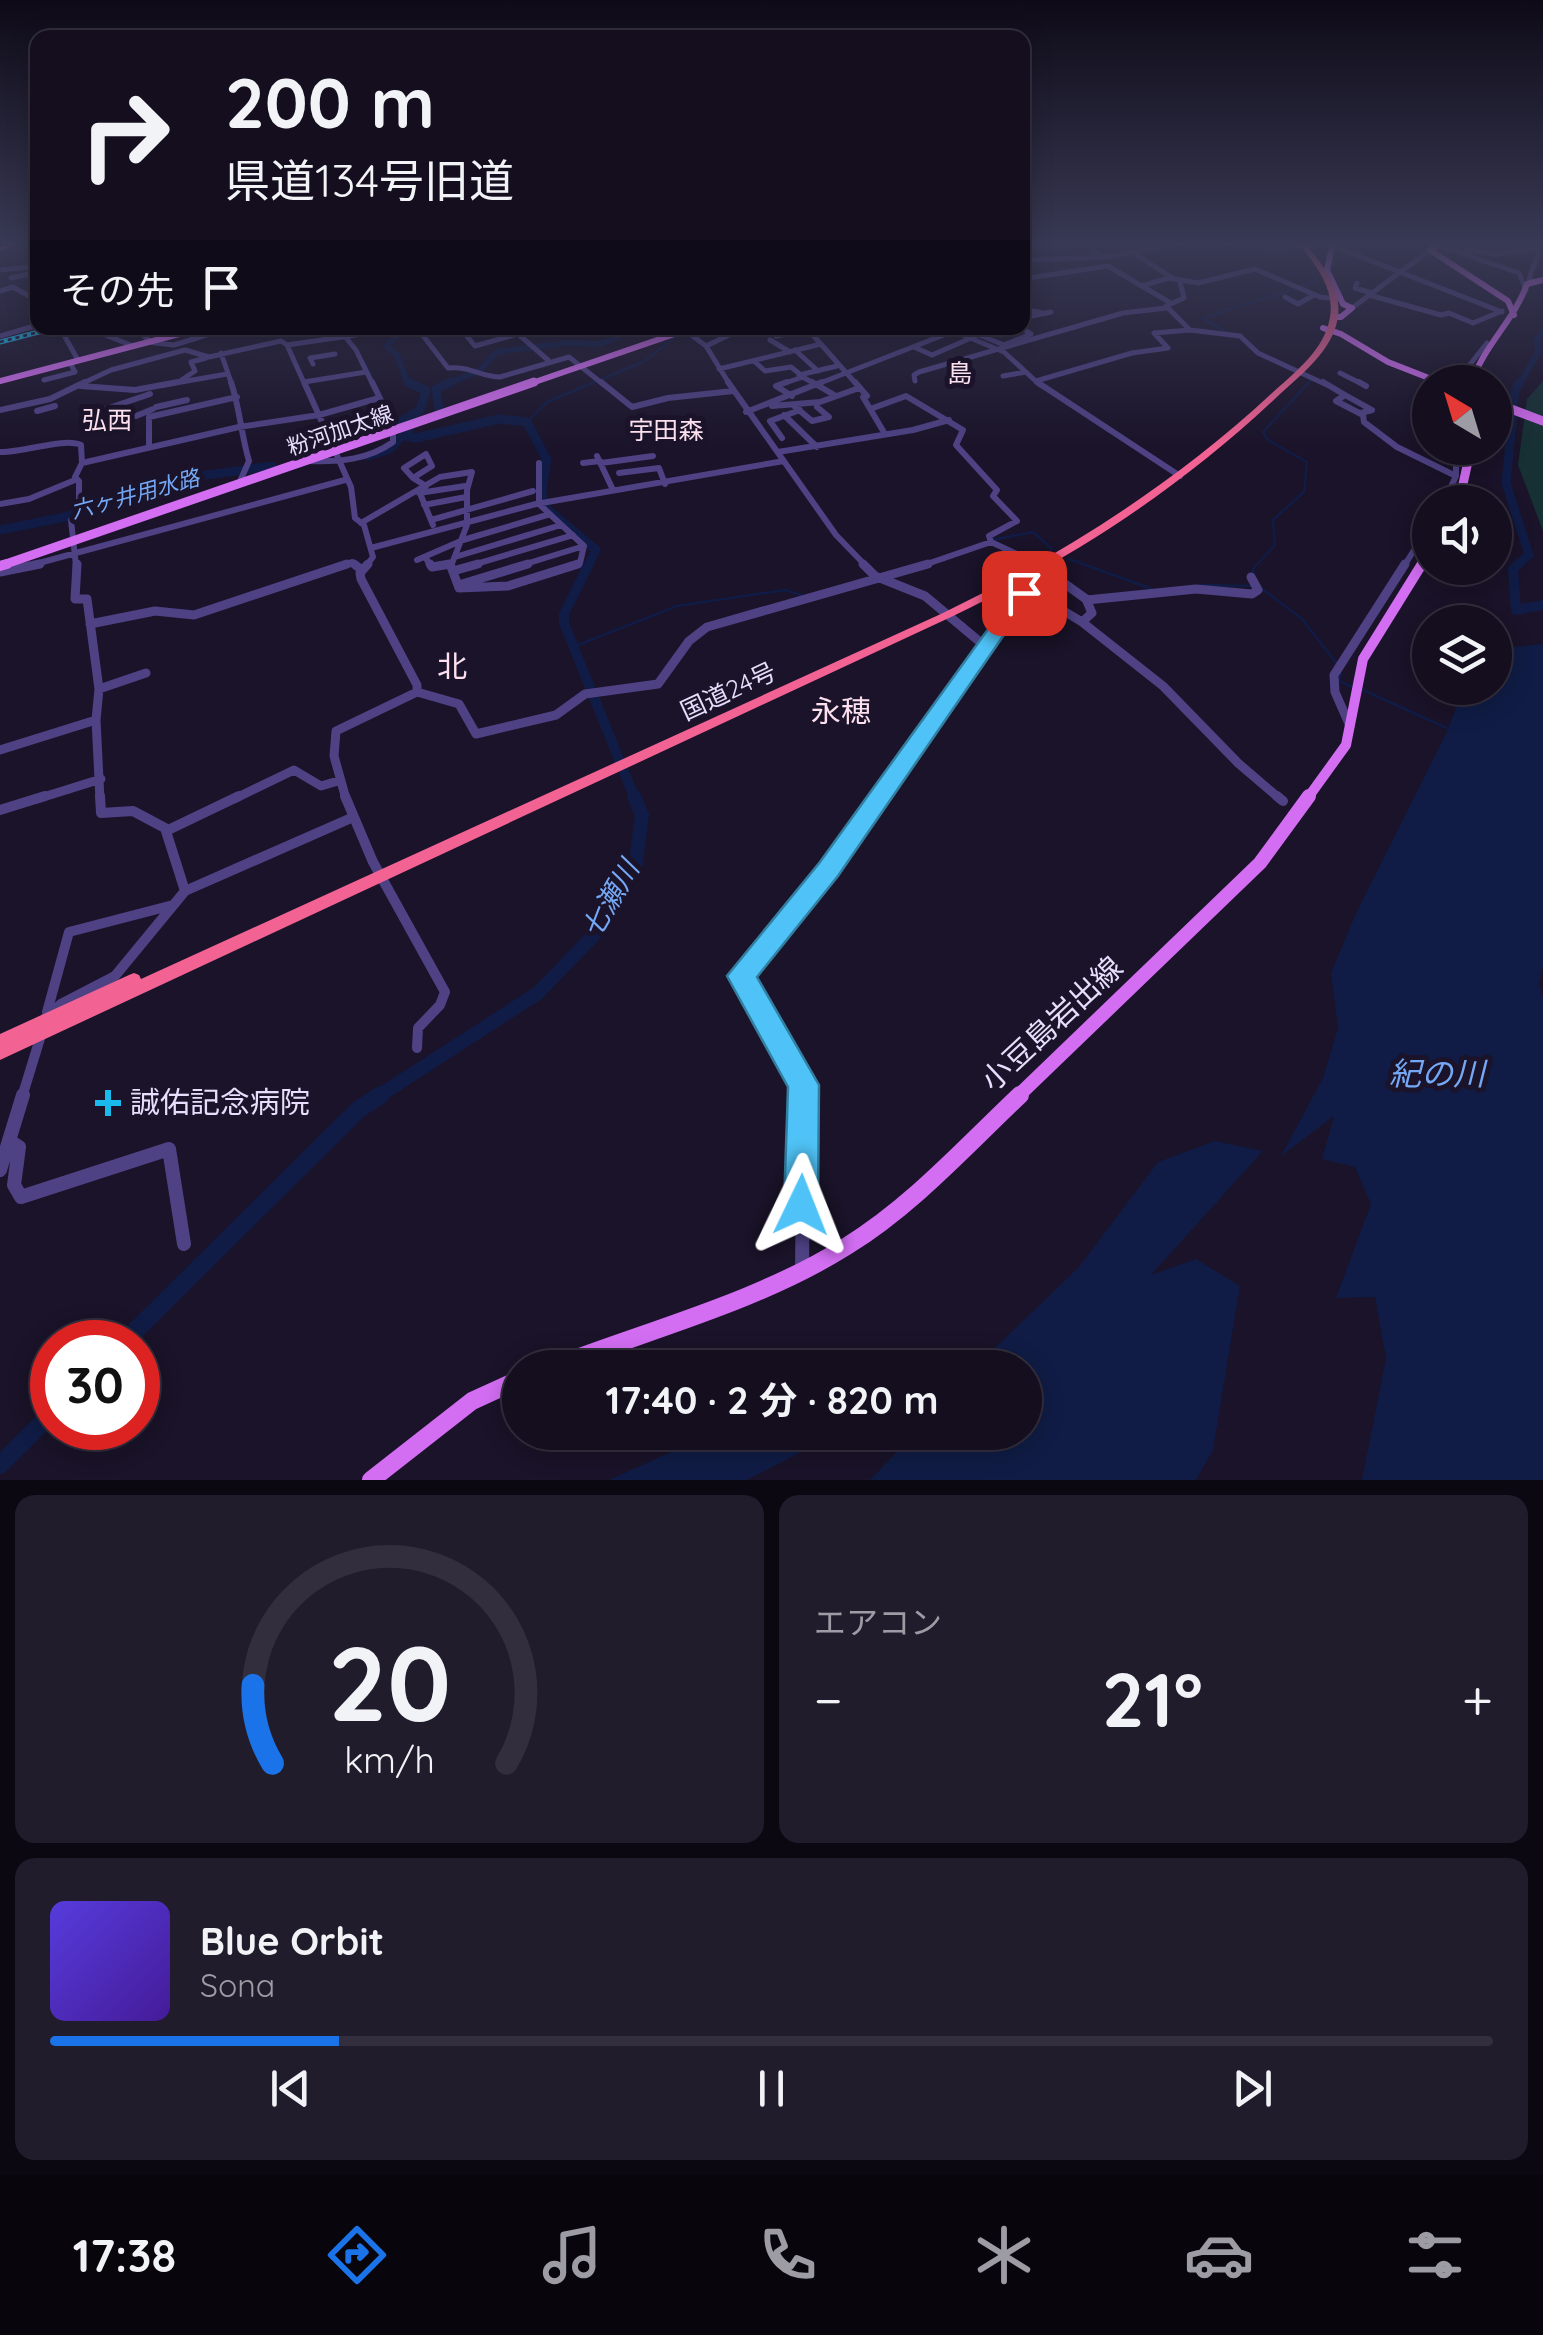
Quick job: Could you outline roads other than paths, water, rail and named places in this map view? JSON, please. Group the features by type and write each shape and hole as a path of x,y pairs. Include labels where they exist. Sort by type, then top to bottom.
{"highway":[{"name":"国道24号","path":"1326,329 1328,312"},
{"name":"国道24号","path":"0,1042 380,872 1039,566 1177,475 1256,414 1296,370 1326,329 1333,312"},
{"name":"国道24号","path":"0,1052 44,1023"}],"main road":[{"path":"1334,316 1347,312"},
{"path":"1476,365 1487,342 1515,312"},
{"path":"1326,329 1412,372"},
{"path":"0,381 175,335"},
{"name":"粉河加太線","path":"0,567 241,477 665,335"},
{"path":"1512,410 1543,421"},
{"name":"粉河加太線","path":"241,477 333,449"},
{"name":"小豆島岩出線","path":"599,1350 728,1302 838,1252 910,1198 1199,925 1260,863 1336,762 1351,729 1364,660 1412,581"},
{"path":"371,1480 472,1401 502,1388"}],"street":[{"path":"915,381 914,375 919,372 1128,312"},
{"path":"1174,312 1190,330"},
{"path":"1428,312 1440,316 1449,313 1473,323 1502,312"},
{"path":"0,336 30,327"},
{"path":"1036,381 1132,353 1168,348 1154,333 1190,330 1240,336 1258,353 1372,410 1361,414"},
{"path":"44,380 75,372 66,335"},
{"path":"106,335 133,346"},
{"path":"144,335 148,342 209,357"},
{"path":"36,411 112,370 211,335"},
{"path":"418,335 448,368 468,366 488,377 570,357 632,407 654,398 676,400 734,391"},
{"path":"466,335 475,346 512,335"},
{"path":"498,335 502,338"},
{"path":"524,335 548,360"},
{"path":"693,335 706,346 746,412 836,535 880,579 925,596 986,647"},
{"path":"706,346 729,335"},
{"path":"785,335 773,338 818,370"},
{"path":"813,335 859,388 885,434"},
{"path":"782,438 770,421 784,415 818,386 945,335"},
{"path":"963,335 1002,351 1036,381 1177,475"},
{"path":"916,348 932,355 976,335"},
{"path":"980,335 1004,345 1029,335"},
{"path":"287,345 351,336 379,398 380,410 394,428 393,442 388,448 340,461 306,460"},
{"path":"180,382 196,371 191,362 281,341 287,345 340,461 354,496 355,518 371,548 372,561 362,570 361,578 417,692"},
{"path":"1469,365 1487,342"},
{"path":"719,369 821,344"},
{"path":"222,353 236,396 239,427 249,461 241,477 248,504"},
{"path":"313,364 310,358 334,354"},
{"path":"322,356 331,375"},
{"path":"755,362 780,378"},
{"path":"817,407 829,418 812,421 776,386 837,366"},
{"path":"772,371 791,367 836,396"},
{"path":"304,382 366,372"},
{"path":"1002,376 1026,372"},
{"path":"1340,373 1367,386 1343,394 1338,403 1361,414 1364,422 1396,447 1456,476"},
{"path":"106,409 180,382 227,374"},
{"path":"197,381 206,402"},
{"path":"78,386 149,392"},
{"path":"746,412 836,396 859,388"},
{"path":"149,392 156,409"},
{"path":"126,403 136,412 236,396"},
{"path":"873,408 906,396 963,430 956,444 985,472 997,490 993,496 1012,510 1017,521 989,536 991,542"},
{"path":"82,463 379,398"},
{"path":"149,446 148,418 156,409 186,400"},
{"path":"0,410 53,405"},
{"path":"784,415 817,447"},
{"path":"778,452 949,420"},
{"path":"0,452 22,453 73,441 81,446 82,463 75,480 29,500 0,504"},
{"path":"584,464 653,456"},
{"path":"599,460 612,490"},
{"path":"371,548 536,504 784,461"},
{"path":"539,463 534,490 536,504 584,546"},
{"path":"1452,485 1456,465"},
{"path":"619,473 659,468 665,484"},
{"path":"361,523 440,477 472,472 465,486 468,510 463,540 453,564 458,585"},
{"path":"413,478 436,532"},
{"path":"75,480 79,481 79,513 72,520 76,555 74,599 86,599 90,624 98,689 101,814 133,811 152,819 166,831 185,891"},
{"path":"0,567 76,555 345,480"},
{"path":"421,490 465,486"},
{"path":"430,520 534,490"},
{"path":"424,505 466,497"},
{"path":"548,515 463,540 421,559 432,568 513,554 572,536"},
{"path":"478,521 536,577"},
{"path":"453,564 501,543 560,525"},
{"path":"417,1048 418,1028 445,992 349,818 338,780 336,731 417,692 431,692 441,701 459,704 476,734 556,715 585,694 662,682 685,641 702,628 880,579 991,542 1039,566 1087,600 1092,613 1082,622"},
{"path":"458,585 584,546"},
{"path":"458,585 508,586 580,563 584,546"},
{"path":"1351,729 1335,692 1334,675 1412,554"},
{"path":"90,624 135,612 181,611 194,615 308,579 336,564 352,562 362,570"},
{"path":"1087,600 1196,590 1252,594 1258,590 1251,577"},
{"path":"802,1269 804,1085 742,976 829,869 1014,608 1024,590 1015,579"},
{"path":"1014,608 1050,604 1082,622 1163,686 1238,763 1284,801"},
{"path":"98,689 146,673"},
{"path":"0,750 96,720"},
{"path":"166,831 294,770 322,786 338,780"},
{"path":"0,810 101,779"},
{"path":"44,1023 116,976 185,891 349,818"},
{"path":"0,1170 69,932 172,904"},
{"path":"11,1142 19,1147 14,1185 21,1196 35,1195 169,1149 184,1244"}],"water":[{"name":"紀の川","path":"1543,644 1543,967 1539,984 1543,997 1543,1480 1362,1480 1386,1358 1375,1297 1336,1298 1371,1204 1355,1167 1322,1159 1334,1116 1281,1156 1323,1078 1338,1028 1331,973 1357,911 1457,705 1512,705 1512,647"},
{"path":"1215,1141 1263,1151 1151,1275 1196,1259 1240,1286 1213,1450 1196,1480 870,1480 899,1450 1042,1450 1042,1350 993,1350 1079,1267 1158,1162"},
{"path":"675,1450 805,1450 747,1480 609,1480"}],"waterway":[{"path":"1222,312 1203,319 1227,332"},
{"path":"1519,385 1538,353 1537,341 1543,332"},
{"name":"七瀬川","path":"397,335 387,346 397,355 407,382 413,385"},
{"name":"六ヶ井用水路","path":"445,385 480,370 497,352 567,343 600,344 619,335"},
{"path":"527,422 547,402 645,361 676,336"},
{"path":"364,361 374,381"},
{"path":"1254,576 1253,569 1275,545 1273,520 1304,492 1307,462 1268,440 1263,432 1311,380"},
{"name":"七瀬川","path":"399,423 420,410 426,391 408,382"},
{"name":"六ヶ井用水路","path":"439,409 436,389 451,382"},
{"path":"1516,566 1529,555 1506,483 1515,391 1520,382"},
{"name":"七瀬川","path":"404,434 416,438 499,419 527,422 547,460 542,489 545,507 596,550 564,614 564,623 635,799"},
{"name":"七瀬川","path":"404,434 409,429"},
{"name":"七瀬川","path":"402,430 404,434"},
{"name":"六ヶ井用水路","path":"368,456 390,449 404,434"},
{"name":"六ヶ井用水路","path":"0,530 65,517 193,477 272,466"},
{"path":"991,540 1033,532 1052,549"},
{"path":"1069,559 1152,589"},
{"path":"1519,564 1513,569 1516,610 1543,605"},
{"path":"1200,585 1252,586"},
{"path":"1260,587 1302,619 1338,665"},
{"path":"573,647 677,606 785,590 802,595"},
{"path":"1341,673 1339,681 1355,688"},
{"path":"1363,690 1451,730"},
{"name":"七瀬川","path":"377,1097 538,993 593,936 636,862 642,815 634,796"},
{"name":"七瀬川","path":"146,1320 359,1109 381,1095"},
{"name":"七瀬川","path":"0,1465 30,1435"}],"railway":[{"path":"0,342 30,334"}],"place":[{"name":"誠佑記念病院","path":"108,1103"}],"district":[{"name":"島","path":"960,373"},
{"name":"弘西","path":"107,420"},
{"name":"宇田森","path":"666,430"},
{"name":"北","path":"452,667"},
{"name":"永穂","path":"841,712"}]}
